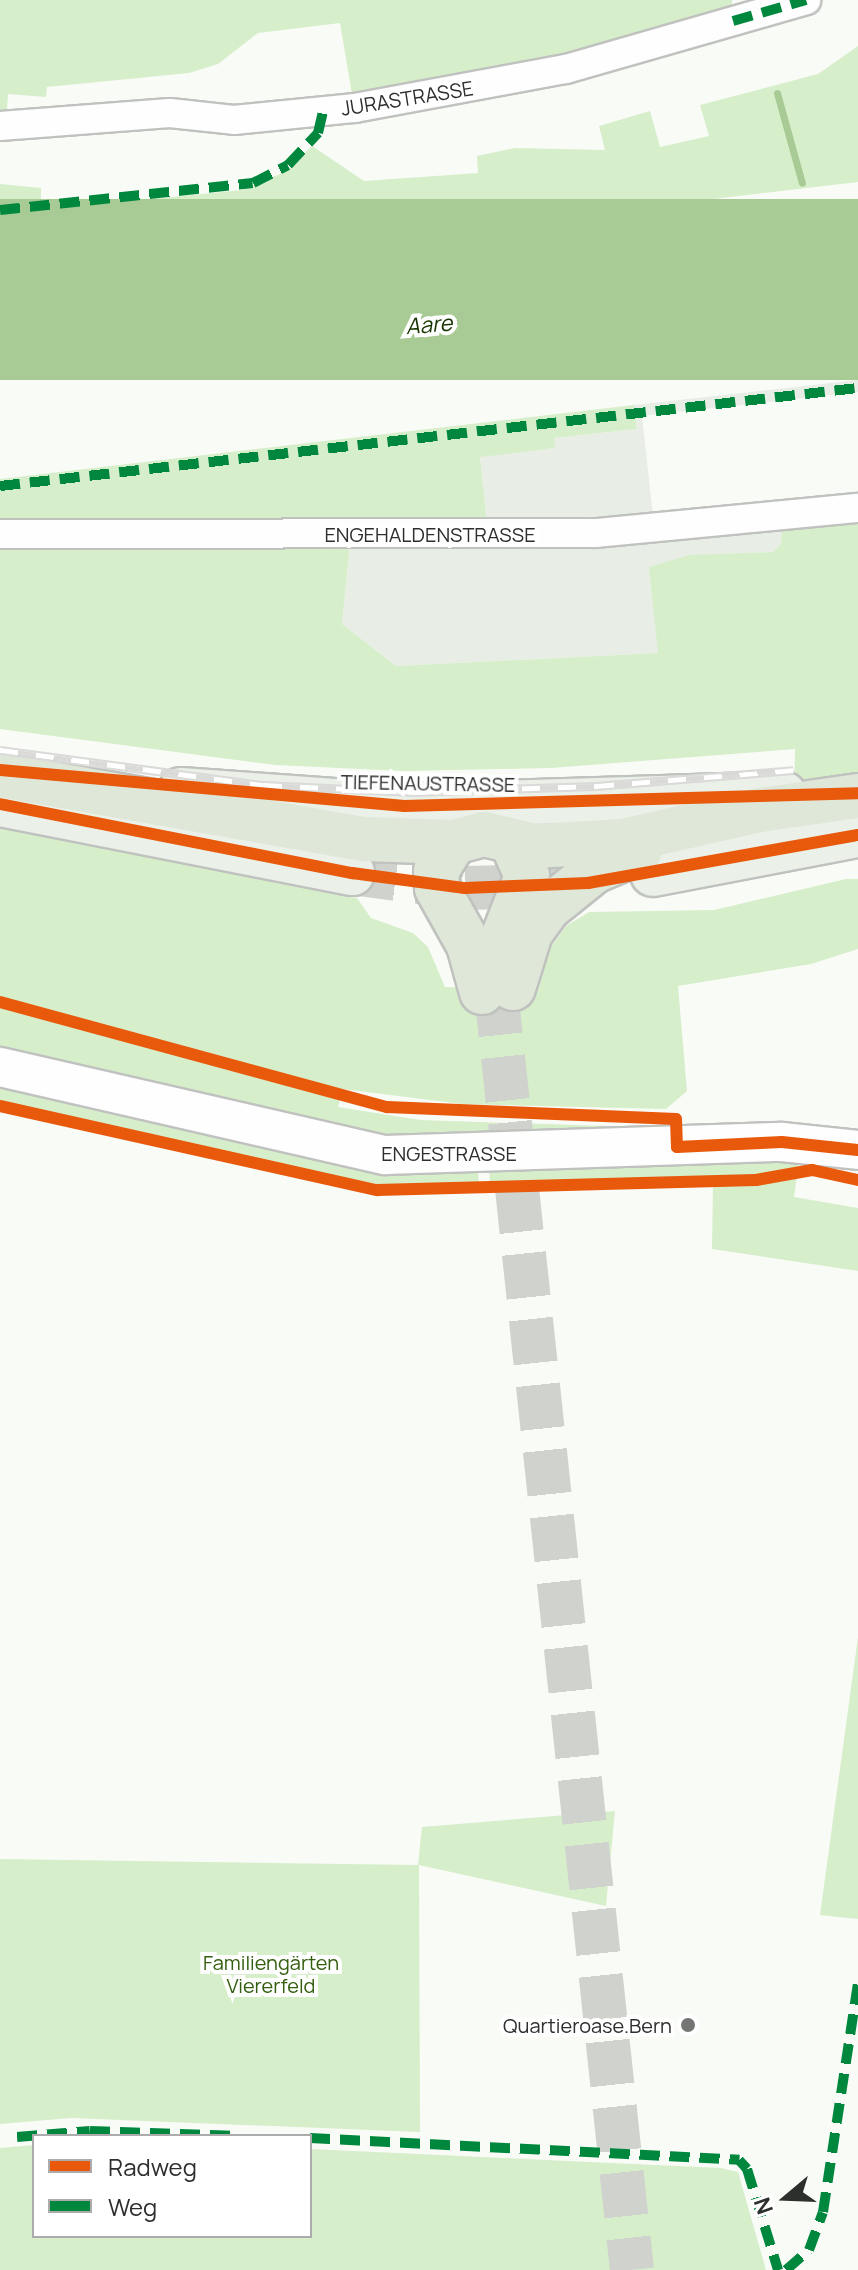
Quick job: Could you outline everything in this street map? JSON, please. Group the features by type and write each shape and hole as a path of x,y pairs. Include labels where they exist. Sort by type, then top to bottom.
{"highway":[{"path":"0,772 364,839 454,842 484,834 512,843 564,847 623,841 760,810 858,794"},
{"path":"0,787 363,849 399,862 437,888"},
{"path":"497,990 538,919 594,871 672,843 858,812"},
{"path":"454,842 436,871 437,888 497,990"},
{"path":"497,990 503,936 527,876 512,843"}],"main road":[{"name":"TIEFENAUSTRASSE","path":"0,772 404,806 858,794"},
{"path":"0,804 352,873"},
{"path":"653,874 858,835"}],"street":[{"name":"JURASTRASSE","path":"0,126 170,113 234,120 355,108 566,69 734,10 806,0"},
{"name":"ENGEHALDENSTRASSE","path":"0,534 596,533 858,508"},
{"name":"ENGESTRASSE","path":"0,1067 385,1155 782,1142 858,1150"}],"shaded area":[{"path":"858,380 858,392 642,416 653,515 858,493 858,499 782,524 781,544 773,552 721,554 658,653 396,666 342,624 351,535 488,536 480,456 554,448 554,438 637,429 634,405"}],"green space":[{"path":"0,0 732,0 732,21 354,106 340,23 258,33 218,64 189,73 47,87 46,97 8,94 6,125 0,125"},
{"path":"858,46 858,182 137,266 135,244 110,247 108,234 9,244 11,279 0,280 0,184 41,188 41,210 242,190 285,172 312,146 364,181 478,173 477,156 515,148 605,150 599,126 650,111 660,147 709,136 700,105 818,74"},
{"path":"634,405 637,429 554,438 555,448 480,457 488,534 351,534 342,624 396,666 658,653 649,567 690,555 773,552 781,544 782,524 858,515 858,794 794,796 795,749 551,768 404,771 275,765 0,729 0,479"},
{"path":"0,826 357,898 371,918 413,933 428,947 445,987 538,991 547,953 566,926 589,912 714,910 846,879 858,879 858,949 811,964 678,986 687,1091 666,1109 462,1104 343,1089 338,1107 420,1120 667,1128 427,1147 0,1056"},
{"path":"0,1081 478,1166 479,1186 390,1187 258,1161 0,1102"},
{"path":"798,1154 798,1168 773,1174 490,1186 489,1165"},
{"path":"797,1177 794,1197 858,1208 858,1271 712,1249 713,1186"},
{"path":"858,1637 858,1919 820,1915"},
{"name":"Familiengärten Viererfeld","path":"615,1811 606,1906 419,1865 420,2132 71,2118 0,2124 0,1859 418,1865 422,1827"},
{"path":"32,2145 32,2238 312,2238 312,2149 721,2168 738,2172 766,2270 0,2270 0,2148"}],"water":[{"name":"Aare","path":"0,199 858,199 858,380 0,380"}],"waterway":[{"path":"777,93 802,183"}],"tunnel":[{"path":"352,873 465,888 557,886"},
{"path":"496,991 632,2270"}],"railway":[{"path":"0,750 264,785 414,792 596,786 793,770"}],"marked path":[{"path":"733,21 806,0"},
{"path":"0,210 253,183 288,165 318,133 323,111"},
{"path":"0,486 858,388"},
{"path":"786,2270 809,2250 823,2212 858,1984"},
{"path":"54,2134 90,2131 180,2134"},
{"path":"17,2137 32,2136"},
{"path":"312,2138 739,2160 747,2169 778,2270"}],"cycle path":[{"path":"0,770 404,806 858,793"},
{"path":"0,804 352,873 465,888 588,883 858,835"},
{"path":"0,1002 387,1107 676,1119 677,1147 782,1142 858,1150"},
{"path":"0,1106 377,1190 756,1180 812,1170 858,1180"}],"place":[{"name":"Quartieroase.Bern","path":"688,2025"}]}
